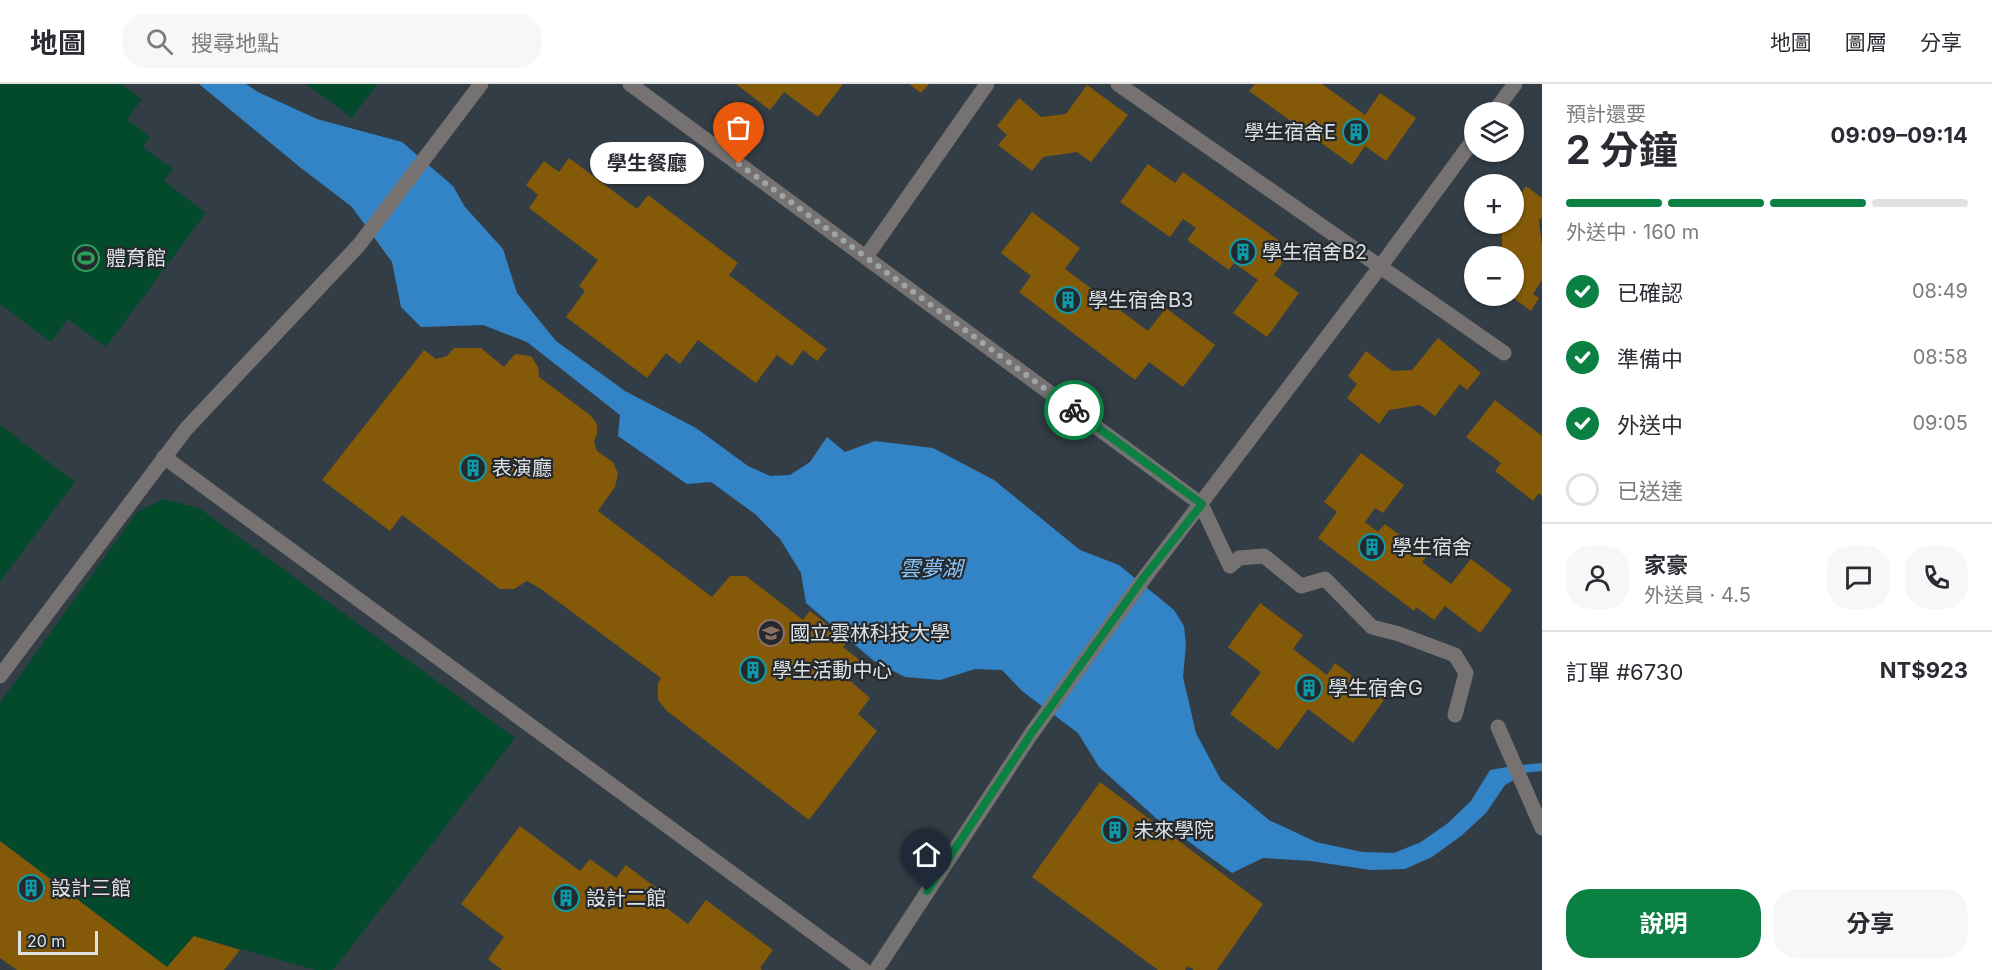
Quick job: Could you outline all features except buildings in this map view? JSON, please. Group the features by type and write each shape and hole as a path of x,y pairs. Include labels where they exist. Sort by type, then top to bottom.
{"street":[{"path":"0,676 186,429 359,245 481,84"},
{"path":"630,84 1202,504 1230,566 1239,558 1264,556 1301,586 1325,579 1372,627 1400,633 1455,655 1466,673 1455,715"},
{"path":"866,257 987,84"},
{"path":"1118,84 1504,353"},
{"path":"1502,102 1515,84"},
{"path":"876,970 1031,734 1144,577 1202,504 1464,153"},
{"path":"164,457 864,970"},
{"path":"1498,727 1542,828"}],"shaded area":[{"name":"國立雲林科技大學","path":"0,84 1542,84 1542,970 0,970"}],"green space":[{"name":"體育館","path":"0,84 121,84 142,99 127,120 150,136 143,147 173,169 164,181 206,213 106,347 68,319 51,342 0,304"},
{"path":"306,84 377,84 352,118"},
{"path":"0,425 75,482 0,582"},
{"path":"163,499 199,508 515,738 333,970 315,970 194,936 167,967 0,841 0,703 137,512"}],"water":[{"name":"雲夢湖","path":"199,84 246,84 258,92 317,119 402,142 453,186 465,207 503,249 517,293 556,341 625,391 696,428 748,466 770,476 790,475 810,462 827,437 845,452 875,441 933,448 994,480 1080,550 1119,565 1174,610 1184,626 1186,645 1183,677 1196,733 1221,780 1269,820 1316,842 1362,852 1394,853 1421,842 1448,823 1471,801 1490,770 1513,766 1519,777 1505,785 1486,813 1461,836 1432,857 1405,869 1371,870 1311,861 1263,858 1232,873 1156,818 1099,767 1078,733 1022,691 1002,670 975,669 940,680 905,677 874,661 806,603 801,573 780,539 755,514 711,482 687,484 618,436 620,415 527,342 483,325 421,327 401,307 392,262 352,207"}],"waterway":[{"path":"1521,769 1542,767"}],"way so far":[{"path":"739,164 1074,410"}],"place":[{"name":"學生宿舍E","path":"1356,132"},
{"name":"學生餐廳","path":"739,164"},
{"name":"學生宿舍B2","path":"1243,252"},
{"name":"體育館","path":"86,258"},
{"name":"學生宿舍B3","path":"1068,300"},
{"name":"表演廳","path":"473,468"},
{"name":"學生宿舍","path":"1372,547"},
{"name":"國立雲林科技大學","path":"771,633"},
{"name":"學生活動中心","path":"753,670"},
{"name":"學生宿舍G","path":"1309,688"},
{"name":"未來學院","path":"1115,830"},
{"name":"設計三館","path":"31,888"},
{"name":"設計二館","path":"566,898"}],"route":[{"path":"927,891 1031,734 1144,577 1202,504 1074,410"}]}
